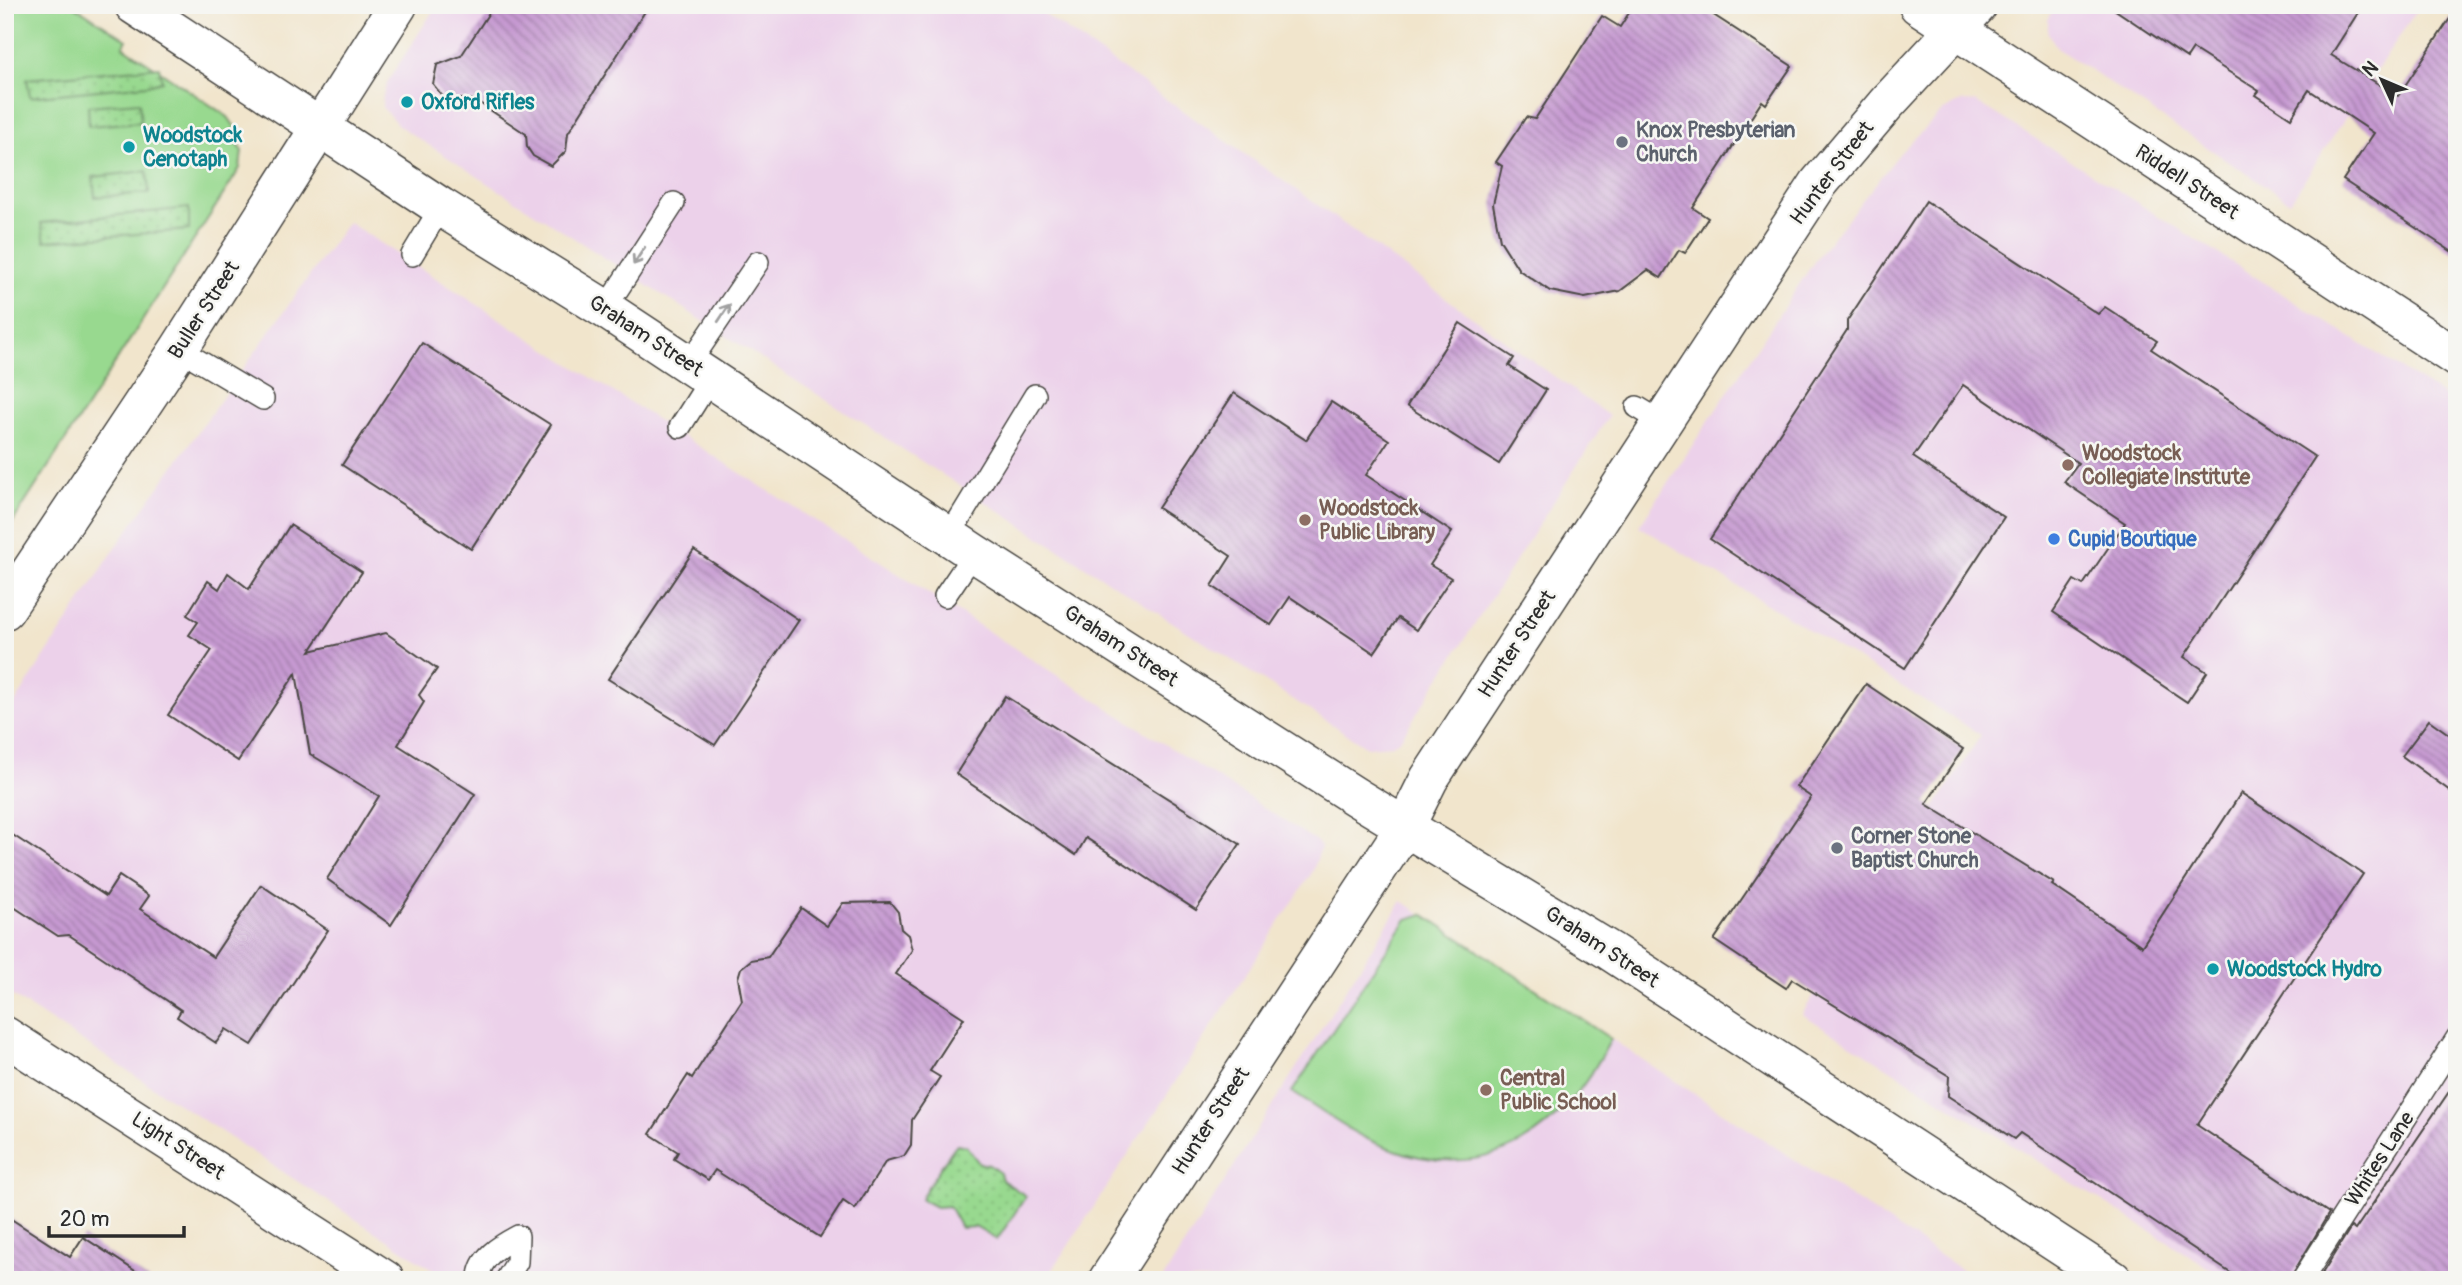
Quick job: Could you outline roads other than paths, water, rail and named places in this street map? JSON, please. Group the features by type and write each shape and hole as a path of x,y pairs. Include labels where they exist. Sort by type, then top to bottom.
{"street":[{"name":"Graham Street","path":"134,5 441,207 605,309 961,544 1405,827 1610,951 2112,1280"},
{"name":"Buller Street","path":"5,611 179,349 398,5"},
{"name":"Riddell Street","path":"1917,5 1967,18 2457,358"},
{"name":"Hunter Street","path":"1108,1280 1405,827 1429,779 1650,414 1819,183 1886,104 1967,18"},
{"name":"Light Street","path":"5,1035 385,1280"}],"lane":[{"path":"605,309 674,203"},
{"path":"412,255 441,207"},
{"path":"680,427 700,371 758,262"},
{"path":"179,349 263,399"},
{"path":"945,596 961,544 1035,395"},
{"name":"Whites Lane","path":"2302,1280 2457,1038"},
{"path":"479,1280 479,1273 495,1248 518,1237 517,1262 506,1280"}],"place":[{"name":"Oxford Rifles","path":"407,102"},
{"name":"Knox Presbyterian Church","path":"1622,142"},
{"name":"Woodstock Cenotaph","path":"129,147"},
{"name":"Woodstock Collegiate Institute","path":"2068,465"},
{"name":"Woodstock Public Library","path":"1305,520"},
{"name":"Cupid Boutique","path":"2054,539"},
{"name":"Corner Stone Baptist Church","path":"1837,848"},
{"name":"Woodstock Hydro","path":"2213,969"},
{"name":"Central Public School","path":"1486,1090"}]}
